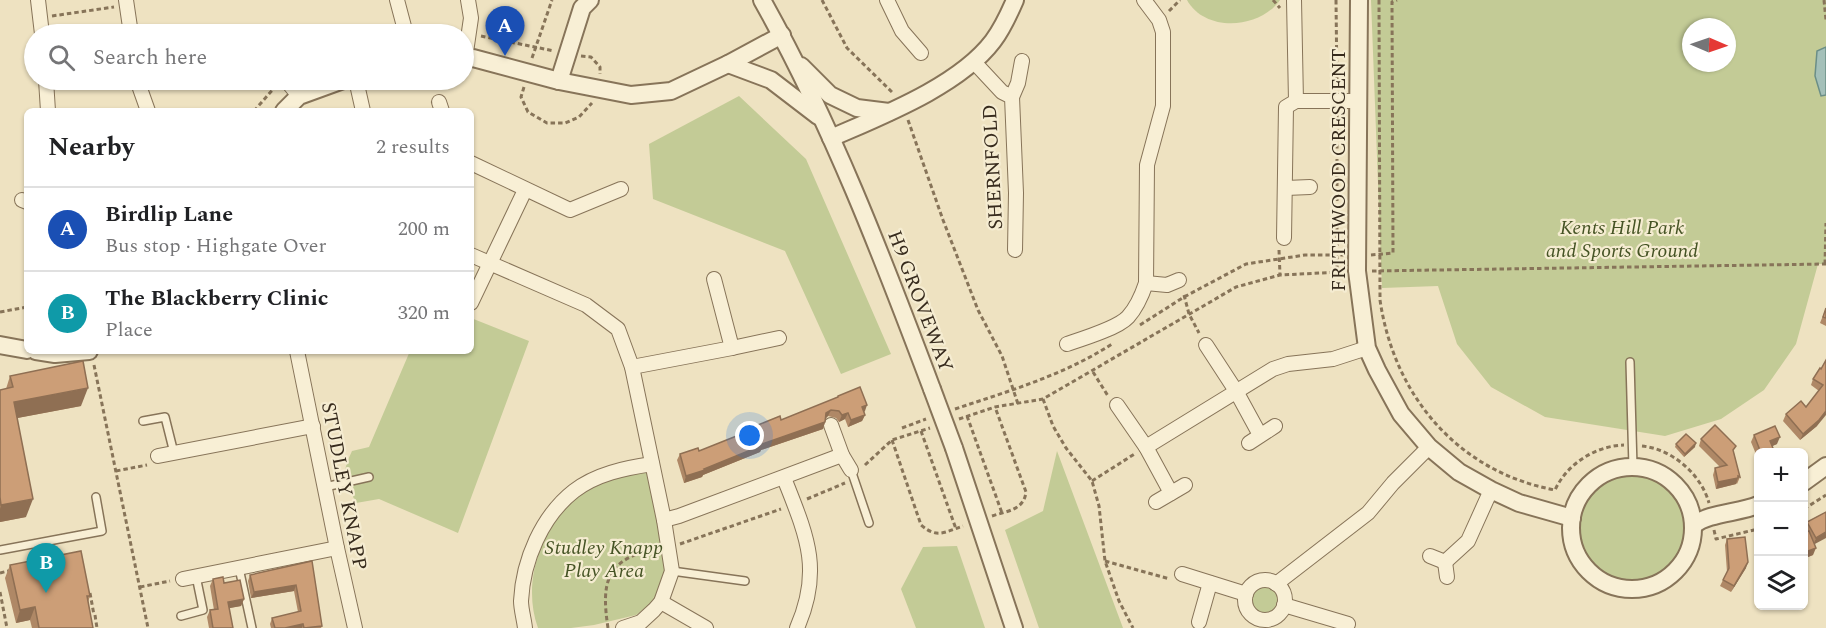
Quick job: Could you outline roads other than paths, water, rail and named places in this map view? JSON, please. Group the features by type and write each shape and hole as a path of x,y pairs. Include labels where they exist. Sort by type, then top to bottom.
{"street":[{"path":"38,0 41,24"},
{"path":"397,0 403,24"},
{"path":"468,0 470,24"},
{"path":"559,81 582,8 590,0"},
{"name":"H9 GROVEWAY","path":"762,0 782,35 822,118 877,243 954,448 1014,628"},
{"path":"887,0 902,31 921,52"},
{"path":"831,138 897,110 974,62 993,41 1016,0"},
{"path":"1067,344 1127,319 1141,298 1146,283 1147,165 1163,106 1163,32 1159,20 1144,0"},
{"path":"1294,0 1296,101"},
{"name":"FRITHWOOD CRESCENT","path":"1359,0 1357,263 1367,348 1401,414 1428,447 1459,472 1491,490 1519,503 1572,518"},
{"path":"127,3 130,24"},
{"path":"1278,21 1293,22"},
{"path":"474,58 559,81 631,95 671,91 782,35"},
{"path":"792,57 830,95 857,108 897,110"},
{"name":"SHERNFOLD","path":"974,62 1002,92 1012,97 1016,182 1015,250"},
{"path":"1012,97 1018,83 1022,62"},
{"path":"728,64 771,80 822,118"},
{"path":"47,90 48,108"},
{"path":"141,90 147,108"},
{"path":"290,90 298,96"},
{"path":"287,108 298,96 315,90"},
{"path":"358,90 362,108"},
{"path":"1284,238 1286,107 1296,101 1358,101"},
{"path":"474,164 570,210 621,189"},
{"path":"1286,188 1310,187"},
{"path":"474,296 525,190"},
{"path":"474,256 586,305 618,329 632,367 664,520 672,571 661,602 640,622 623,628"},
{"path":"714,279 732,348"},
{"path":"1146,283 1167,285 1179,280"},
{"path":"632,367 779,338"},
{"path":"0,345 24,349"},
{"path":"1206,345 1236,392 1255,439 1275,426"},
{"path":"1146,447 1273,369 1288,364 1333,359 1367,348"},
{"path":"55,354 91,356"},
{"name":"STUDLEY KNAPP","path":"300,354 355,628"},
{"path":"1116,405 1146,447 1171,493"},
{"path":"831,425 853,475"},
{"path":"158,456 313,426"},
{"path":"1276,584 1368,513 1428,447"},
{"path":"664,520 784,478 842,454"},
{"path":"525,628 521,602 527,566 537,536 554,511 574,491 602,476 627,468 652,464"},
{"path":"1808,479 1826,466"},
{"path":"1633,467 1652,470 1670,480 1681,491 1691,509 1694,525 1691,546 1682,564 1668,579 1649,588 1628,590 1608,585 1591,574 1578,558 1572,538 1572,518 1582,494 1600,476 1616,469 1633,467"},
{"path":"784,478 806,536 811,561 806,607 797,628"},
{"path":"1156,502 1185,485"},
{"path":"1445,562 1468,541 1491,490"},
{"path":"1694,525 1701,519 1754,507"},
{"path":"190,577 337,548"},
{"path":"1430,556 1445,562"},
{"path":"1445,562 1447,577"},
{"path":"1179,578 1246,594"},
{"path":"1264,580 1276,584 1284,593 1282,611 1272,619 1260,619 1246,606 1246,594 1259,581 1264,580"},
{"path":"1198,622 1210,584"},
{"path":"661,602 706,628"},
{"path":"1284,605 1348,624"}],"lane":[{"path":"1630,362 1633,467"},
{"path":"143,421 165,417 174,453"},
{"path":"853,475 869,523"},
{"path":"325,487 369,477"},
{"path":"0,550 102,531 96,497"},
{"path":"239,568 252,628"},
{"path":"672,571 745,581"},
{"path":"181,616 203,610 190,577"}],"water":[{"path":"1826,47 1826,95 1821,96 1815,76 1817,51"}],"place":[{"name":"Birdlip Lane","path":"505,56"},
{"name":"The Blackberry Clinic","path":"46,593"}],"park label":[{"name":"Kents Hill Park and Sports Ground","path":"1622,238"},
{"name":"Studley Knapp Play Area","path":"604,558"}]}
